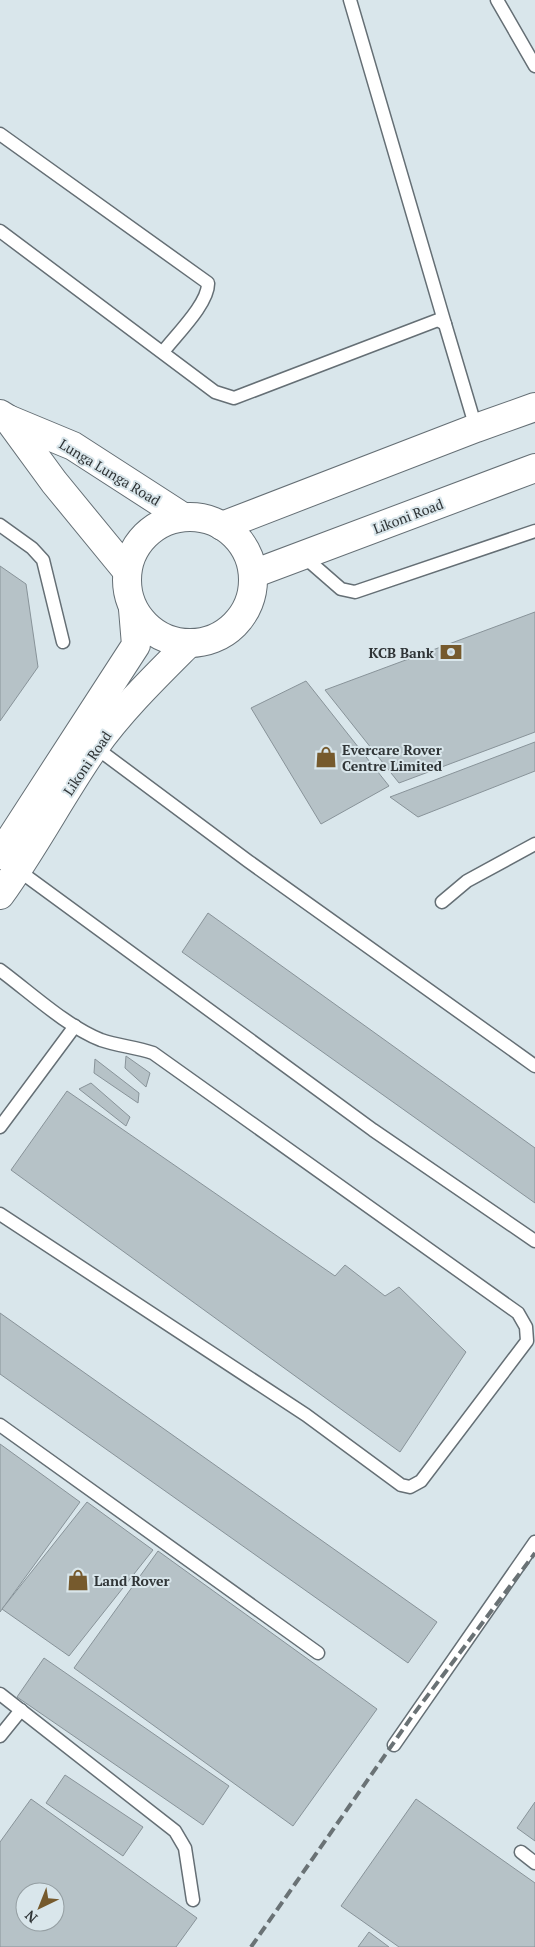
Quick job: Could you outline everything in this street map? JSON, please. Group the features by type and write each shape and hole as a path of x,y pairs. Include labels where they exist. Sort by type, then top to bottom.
{"street":[{"path":"222,526 535,407"},
{"name":"Lunga Lunga Road","path":"4,416 73,446 183,517"},
{"name":"Lunga Lunga Road","path":"4,416 54,482 127,571"},
{"name":"Likoni Road","path":"253,574 535,468"},
{"path":"183,517 210,520 222,526 237,538 248,554 253,574 253,591 247,609 237,624 223,635 206,642 188,644 164,639 150,630 133,608 127,590 127,571 133,551 145,534 163,523 183,517"},
{"name":"Likoni Road","path":"0,895 9,862 136,645 133,608"},
{"name":"Likoni Road","path":"9,862 139,693 188,644"}],"lane":[{"path":"350,0 476,428"},
{"path":"497,0 535,66"},
{"path":"0,134 208,283 209,291 203,302 163,352"},
{"path":"0,231 215,392 234,398 432,322 438,320 445,324"},
{"path":"0,525 32,548 43,560 63,642"},
{"path":"302,555 340,589 355,592 535,530"},
{"path":"95,748 248,861 535,1066"},
{"path":"442,902 467,881 535,844"},
{"path":"9,862 373,1130 535,1241"},
{"path":"0,970 75,1026 101,1040 153,1053 518,1313 526,1327 526,1341 421,1481 410,1487 401,1485 306,1415 0,1214"},
{"path":"0,1127 75,1026"},
{"path":"0,1425 318,1654"},
{"path":"394,1745 535,1542"},
{"path":"0,1694 175,1831 185,1848 193,1900"},
{"path":"0,1736 21,1710"},
{"path":"521,1852 535,1863"}],"building":[{"path":"0,566 26,584 38,667 0,721"},
{"path":"535,612 535,732 399,783 325,690"},
{"path":"306,681 389,786 321,824 251,708"},
{"path":"535,742 535,771 418,817 390,797"},
{"path":"208,913 535,1148 535,1203 182,952"},
{"path":"126,1056 150,1073 146,1087 125,1068"},
{"path":"95,1059 139,1093 138,1103 94,1073"},
{"path":"91,1083 130,1117 126,1126 79,1089"},
{"path":"67,1091 335,1276 345,1265 385,1296 399,1287 466,1352 400,1452 11,1170"},
{"path":"0,1313 437,1622 408,1663 0,1374"},
{"path":"0,1444 80,1502 0,1612"},
{"name":"Land Rover","path":"87,1502 153,1550 69,1656 2,1609"},
{"path":"158,1551 377,1709 293,1826 74,1668"},
{"path":"44,1658 229,1786 203,1825 17,1697"},
{"path":"65,1775 143,1827 123,1856 46,1803"},
{"path":"31,1799 197,1918 176,1947 0,1947 0,1842"},
{"path":"416,1799 535,1883 535,1947 399,1947 341,1906"},
{"path":"535,1802 535,1841 517,1828"},
{"path":"369,1932 389,1947 358,1947"}],"railway":[{"path":"251,1947 413,1715 535,1553"}],"place":[{"name":"KCB Bank","path":"451,652"},
{"name":"Evercare Rover Centre Limited","path":"326,757"},
{"name":"Land Rover","path":"78,1580"}]}
